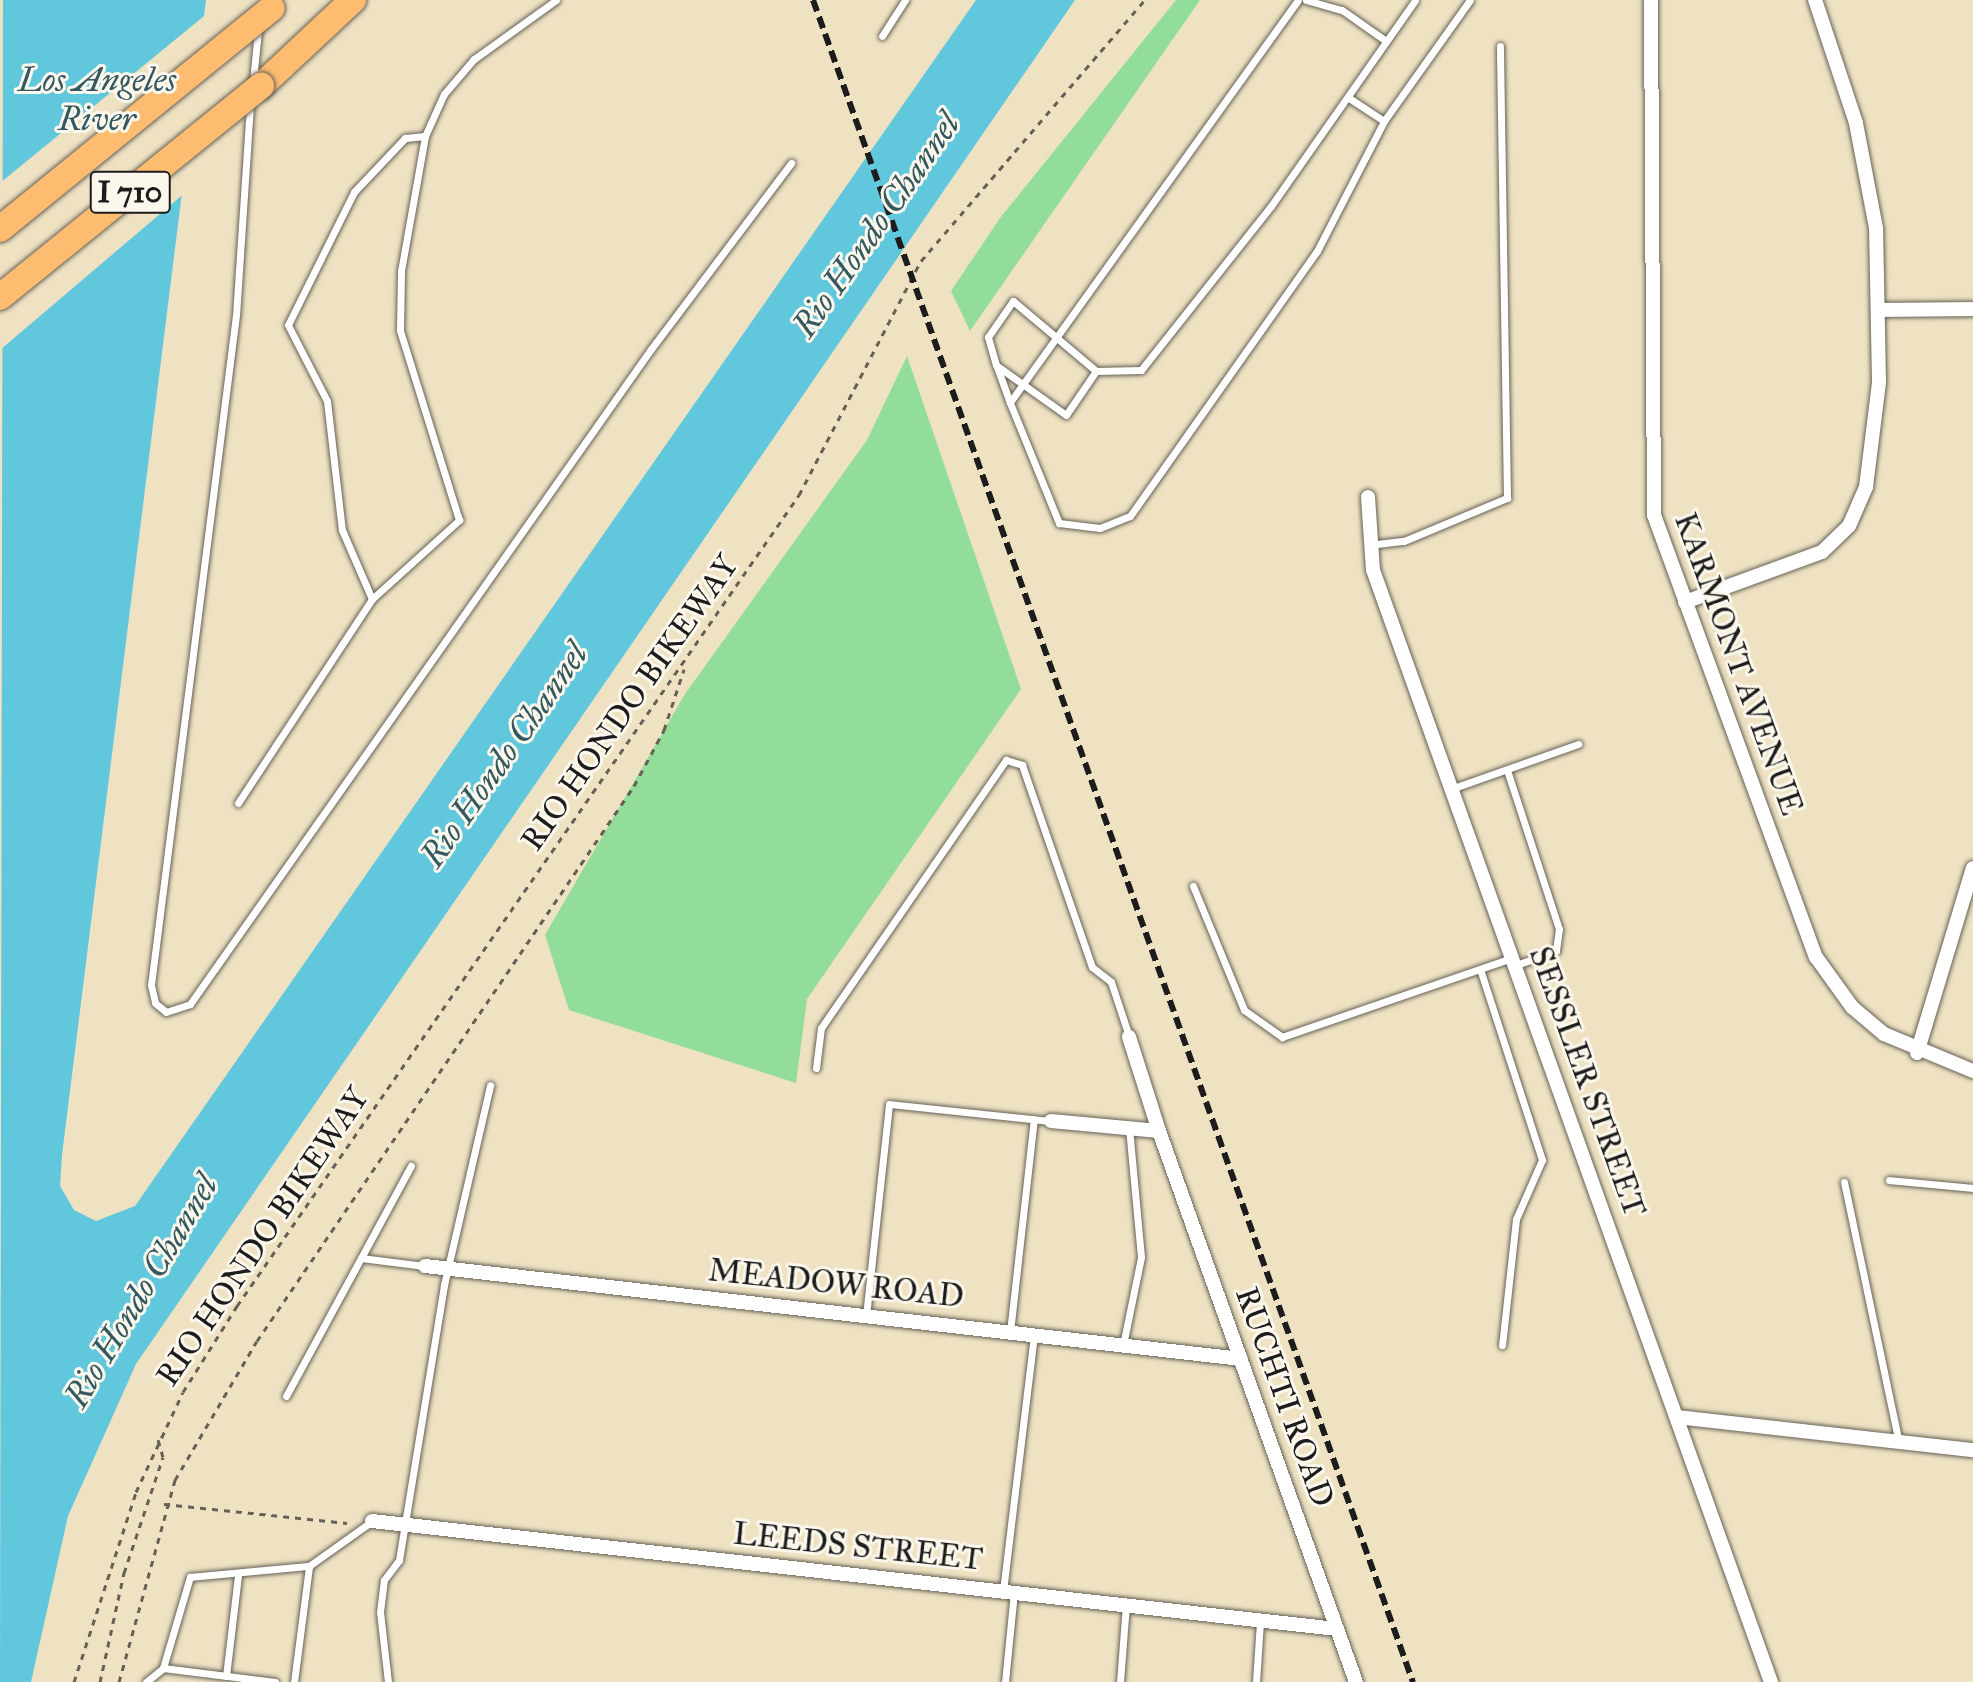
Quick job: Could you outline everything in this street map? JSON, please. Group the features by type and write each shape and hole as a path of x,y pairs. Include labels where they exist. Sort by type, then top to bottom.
{"highway":[{"name":"I 710","path":"0,297 261,86 353,0"},
{"name":"I 710","path":"0,229 272,3"}],"street":[{"name":"KARMONT AVENUE","path":"1651,0 1651,495 1685,602 1816,957 1863,1017 1917,1053 1973,1071"},
{"path":"1685,602 1810,558 1849,526 1869,473 1882,310 1868,179 1815,0"},
{"path":"1882,310 1973,309"},
{"name":"SESSLER STREET","path":"1368,497 1367,546 1771,1682"},
{"path":"1917,1053 1973,868"},
{"name":"RUCHTI ROAD","path":"1129,1037 1159,1131 1356,1682"},
{"path":"1051,1121 1159,1131"},
{"name":"MEADOW ROAD","path":"425,1266 1241,1359"},
{"path":"1677,1417 1973,1450"},
{"name":"LEEDS STREET","path":"372,1521 1337,1629"}],"lane":[{"path":"238,803 372,599 459,520 400,330 401,271 425,136 444,94 474,59 556,0"},
{"path":"882,36 905,0"},
{"path":"1010,403 1298,0"},
{"path":"1306,0 1342,10 1386,41"},
{"path":"1342,10 1349,0"},
{"path":"1415,0 1349,98 1141,370 1096,371 1058,333 1013,301 988,337 1053,519 1089,529 1128,518 1317,251 1384,121 1470,0"},
{"path":"272,3 236,315 151,985 155,1003 166,1012 190,1004 642,361 791,163"},
{"path":"1367,546 1404,541 1507,498 1500,46"},
{"path":"1349,98 1384,121"},
{"path":"372,599 342,530 327,401 288,325 354,192 405,138 425,136"},
{"path":"996,365 1066,415 1096,371"},
{"path":"1451,789 1578,744"},
{"path":"816,1068 821,1028 1006,760 1022,765 1092,967 1111,982 1129,1037"},
{"path":"1193,886 1244,1010 1282,1037 1480,969 1533,960 1556,951 1559,929 1507,770"},
{"path":"1480,969 1542,1160 1516,1219 1502,1345"},
{"path":"388,1682 380,1612 403,1525 447,1269 490,1085"},
{"path":"866,1316 889,1104 1051,1121"},
{"path":"1010,1332 1034,1119"},
{"path":"1123,1345 1141,1257 1129,1128"},
{"path":"286,1396 411,1166"},
{"path":"1889,1180 1973,1188"},
{"path":"1844,1182 1899,1442"},
{"path":"361,1258 425,1266"},
{"path":"1005,1682 1008,1591 1034,1335"},
{"path":"146,1682 163,1668 190,1577 238,1575 309,1566 372,1521"},
{"path":"294,1682 309,1566"},
{"path":"226,1676 238,1575"},
{"path":"1120,1682 1126,1604"},
{"path":"1256,1682 1260,1619"},
{"path":"163,1668 275,1682"}],"path":[{"name":"RIO HONDO BIKEWAY","path":"74,1682 158,1440 237,1306 799,495 921,261 1145,0"},
{"path":"119,1682 164,1504 257,1341 634,786 664,730 684,665"},
{"path":"100,1682 124,1573 163,1457 158,1440"},
{"path":"164,1504 372,1521"}],"green space":[{"path":"1176,0 1200,0 970,331 951,291 1000,218"},
{"path":"907,356 1021,689 807,999 796,1083 569,1010 545,935 685,694 867,440"}],"water":[{"path":"3,0 206,0 62,1155 60,1186 74,1210 96,1221 135,1206 976,0 1075,0 136,1364 68,1516 31,1682 0,1682"}],"pier":[{"path":"209,12 187,191 0,350 0,183"}],"railway":[{"path":"813,0 1413,1682"}],"water label":[{"name":"Los Angeles River","path":"97,98"},
{"name":"Rio Hondo Channel","path":"876,225"},
{"name":"Rio Hondo Channel","path":"504,755"},
{"name":"Rio Hondo Channel","path":"141,1291"}]}
